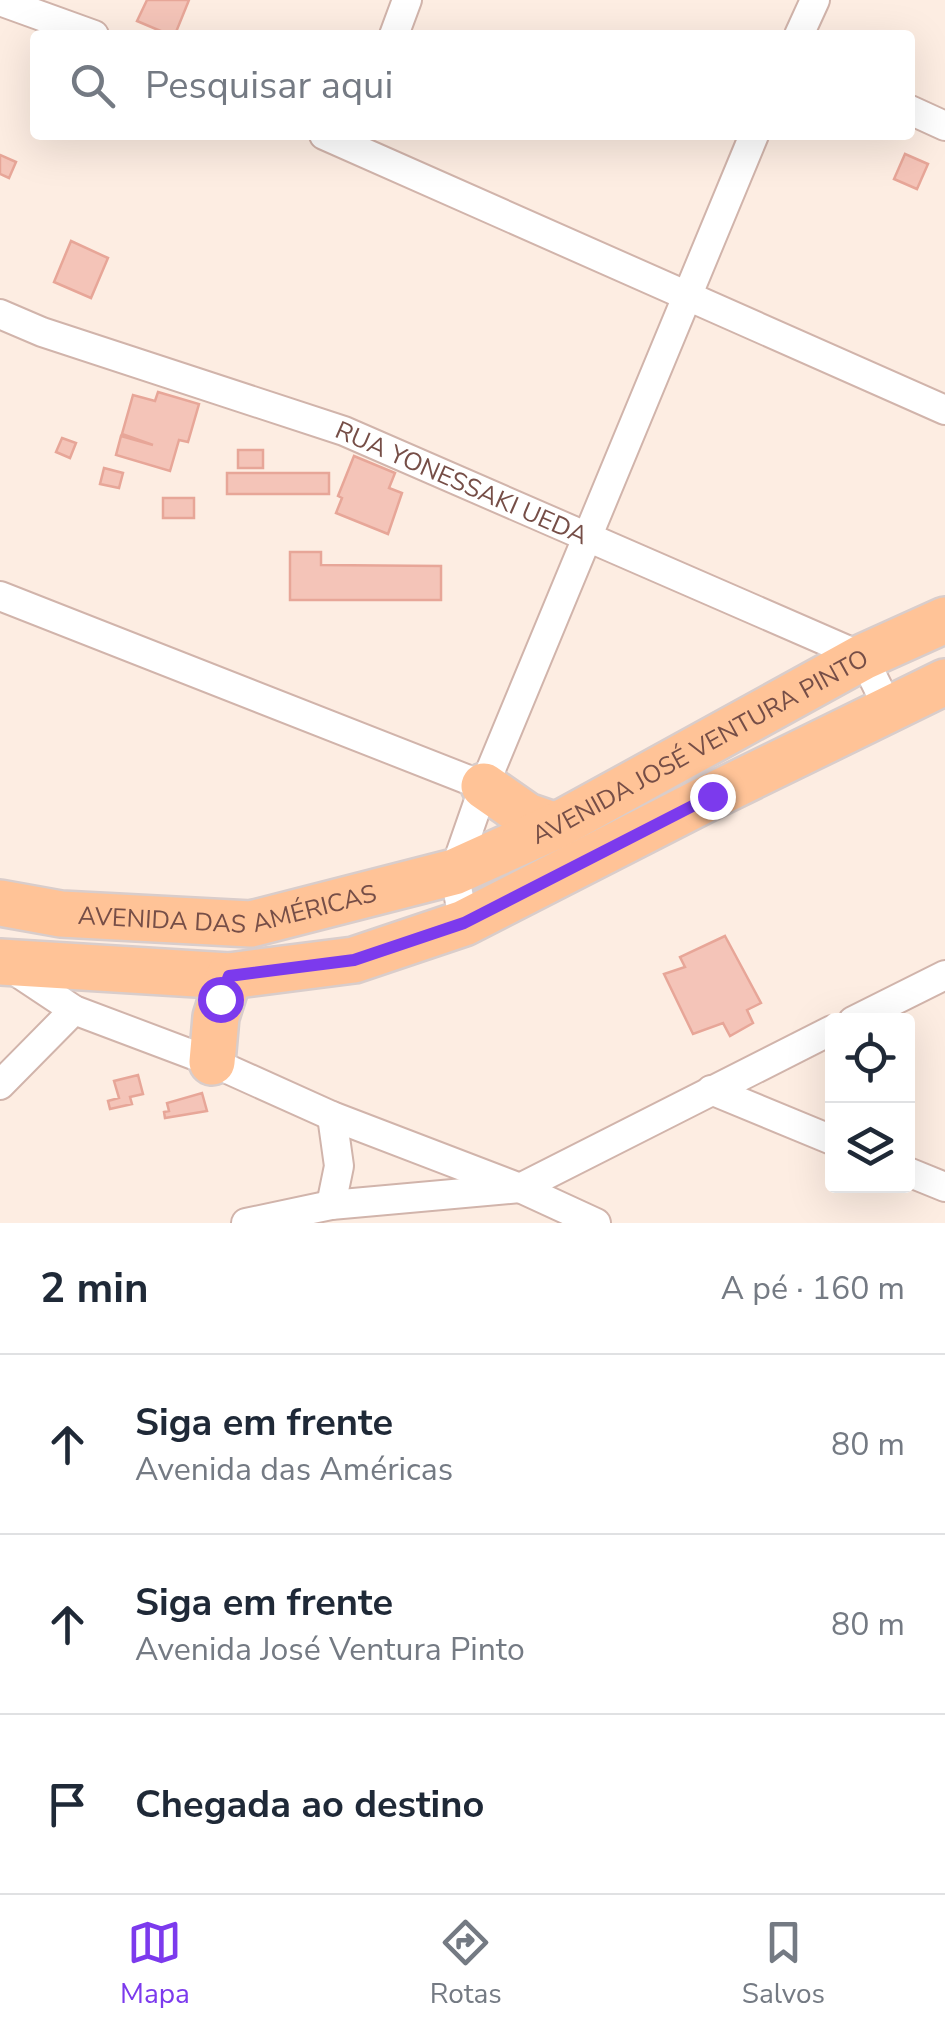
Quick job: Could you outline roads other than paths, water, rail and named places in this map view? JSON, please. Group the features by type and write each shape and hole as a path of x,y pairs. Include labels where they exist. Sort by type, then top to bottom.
{"main road":[{"name":"AVENIDA JOSÉ VENTURA PINTO","path":"454,872 556,826 864,657 945,620"},
{"name":"AVENIDA JOSÉ VENTURA PINTO","path":"464,923 945,682"},
{"path":"484,786 527,816 556,826"},
{"name":"AVENIDA DAS AMÉRICAS","path":"0,903 61,914 250,924 454,872"},
{"path":"3,963 229,976 354,960 464,923"},
{"path":"212,1062 216,1017 229,976"}],"street":[{"path":"396,30 406,0"},
{"path":"801,30 815,0"},
{"path":"0,1 80,30"},
{"path":"915,112 945,126"},
{"path":"464,923 454,872 484,786 752,140"},
{"path":"356,142 945,410"},
{"name":"RUA YONESSAKI UEDA","path":"0,314 42,332 344,431 864,657"},
{"path":"0,596 484,786"},
{"path":"864,657 888,708"},
{"path":"3,963 74,1010 212,1062 332,1116 520,1188 596,1223"},
{"path":"868,1013 945,976"},
{"path":"0,1085 74,1010"},
{"path":"246,1223 331,1205 380,1212 520,1188 825,1033"},
{"path":"711,1090 825,1137"},
{"path":"331,1205 338,1166 332,1116"},
{"path":"915,1175 945,1187"}]}
